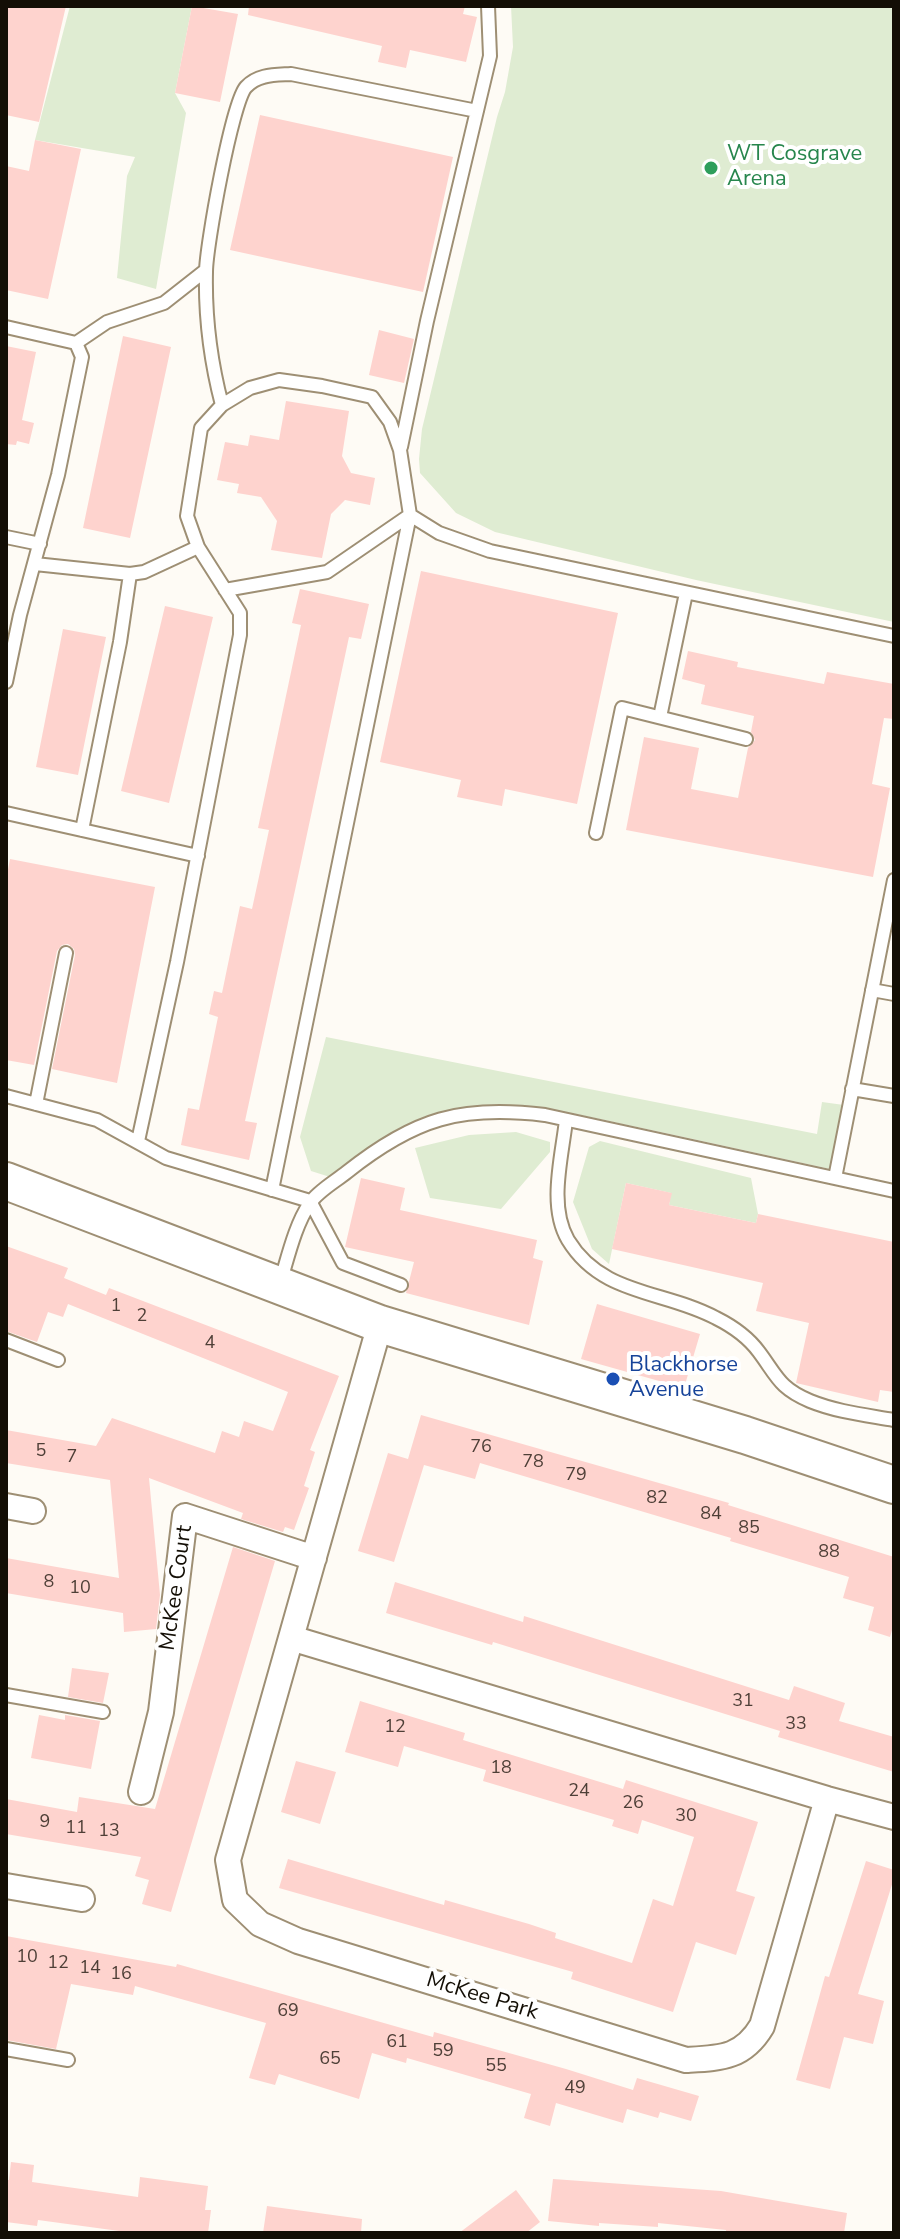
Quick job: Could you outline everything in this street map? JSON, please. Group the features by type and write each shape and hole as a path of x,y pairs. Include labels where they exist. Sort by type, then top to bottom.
{"main road":[{"path":"6,1181 380,1324 745,1435 894,1485"}],"street":[{"name":"McKee Park","path":"380,1324 228,1860 235,1900 260,1924 298,1941 686,2060 724,2058 752,2043 762,2026 827,1799"},
{"path":"6,1506 33,1511"},
{"name":"McKee Court","path":"141,1792 161,1712 185,1516 314,1558"},
{"path":"291,1638 894,1817"},
{"path":"6,1886 82,1899"}],"lane":[{"path":"400,450 427,321 490,56 488,6"},
{"path":"222,405 214,372 206,270 235,112 245,88 263,76 291,74 477,111"},
{"path":"6,327 76,343 107,322 164,303 206,270"},
{"path":"6,682 82,357 76,343"},
{"path":"138,1141 198,856 240,635 240,613 198,547 187,516 201,428 222,405 250,388 279,380 372,397 390,422 400,450 410,515 272,1190"},
{"path":"225,590 327,572 410,515"},
{"path":"410,515 439,533 490,551 894,636"},
{"path":"6,537 40,544"},
{"path":"35,564 130,574 144,572 198,547"},
{"path":"82,830 120,642 130,574"},
{"path":"660,717 686,593"},
{"path":"596,833 622,708 746,739"},
{"path":"6,813 198,856"},
{"path":"835,1178 894,880"},
{"path":"36,1104 66,953"},
{"path":"872,990 894,994"},
{"path":"852,1089 894,1096"},
{"path":"6,1096 97,1120 166,1158 310,1201 343,1263 401,1285"},
{"path":"279,1285 310,1201 400,1136 459,1113 504,1110 566,1120 894,1191"},
{"path":"566,1120 559,1210 569,1241 600,1276 714,1317 738,1332 758,1351 773,1375 788,1390 812,1402 894,1420"},
{"path":"6,1340 58,1360"},
{"path":"6,1695 103,1712"},
{"path":"6,2049 68,2060"}],"green space":[{"path":"70,6 192,6 175,93 186,113 156,289 117,278 127,176 135,157 35,140"},
{"name":"WT Cosgrave Arena","path":"511,6 890,6 894,12 894,622 696,580 495,532 456,513 420,473 422,429 505,92 513,47"},
{"path":"326,1037 817,1134 822,1102 844,1105 830,1169 572,1113 493,1105 440,1112 410,1123 368,1148 330,1177 311,1171 300,1137"},
{"path":"516,1132 550,1142 550,1152 501,1209 430,1198 415,1148 469,1135"},
{"path":"600,1141 751,1178 758,1214 756,1223 669,1205 671,1193 626,1183 609,1264 592,1249 573,1202 589,1147"}],"building":[{"path":"6,6 66,6 39,122 6,115"},
{"path":"192,6 238,14 220,102 175,93"},
{"path":"249,6 465,6 463,14 477,17 466,62 410,50 406,68 378,62 382,46 248,15"},
{"path":"260,115 453,157 423,292 230,250"},
{"path":"35,140 81,149 48,299 6,290 6,166 29,171"},
{"path":"379,330 414,339 404,383 369,375"},
{"path":"123,336 171,347 130,538 83,528"},
{"path":"6,346 36,352 22,420 34,423 29,444 17,441 16,445 6,444"},
{"path":"286,401 349,411 342,456 351,473 375,478 370,505 345,500 331,514 322,558 271,550 277,521 261,497 237,493 239,484 217,480 225,442 248,446 250,435 279,440"},
{"path":"421,571 618,613 577,804 505,789 502,806 457,797 461,780 380,762"},
{"path":"300,589 369,604 361,639 349,637 245,1121 257,1123 249,1160 181,1145 188,1108 199,1110 218,1017 209,1014 214,991 222,993 240,906 252,909 269,830 258,828 301,625 292,623"},
{"path":"165,606 213,617 169,803 121,791"},
{"path":"63,629 106,637 78,775 36,767"},
{"path":"688,651 738,662 737,667 824,684 827,672 894,684 894,719 884,718 872,784 890,788 873,877 626,830 644,737 699,748 691,789 738,798 748,748 755,740 751,732 754,716 701,704 705,685 682,679"},
{"path":"10,859 155,887 117,1083 52,1069 75,955 68,944 57,951 34,1065 6,1060 6,880"},
{"path":"361,1178 405,1188 400,1210 537,1240 533,1258 543,1261 529,1325 406,1293 414,1262 345,1247"},
{"path":"626,1183 672,1193 669,1205 756,1223 758,1214 894,1242 894,1392 880,1390 878,1402 796,1383 809,1323 756,1311 763,1283 612,1249"},
{"path":"6,1246 68,1268 64,1278 106,1295 109,1288 339,1376 310,1450 315,1452 304,1486 309,1488 294,1530 285,1527 283,1532 241,1519 243,1513 149,1478 160,1595 156,1629 124,1632 123,1613 6,1593 6,1558 119,1578 110,1480 6,1463 6,1430 96,1446 112,1418 215,1453 222,1431 239,1437 244,1421 273,1431 288,1392 68,1304 63,1317 48,1312 37,1342 6,1331"},
{"path":"597,1304 700,1334 684,1388 581,1359"},
{"path":"421,1415 729,1503 894,1557 894,1623 890,1637 868,1630 874,1607 843,1598 849,1577 730,1541 731,1538 480,1463 475,1479 424,1465 394,1562 358,1551 388,1453 408,1459"},
{"path":"233,1547 275,1561 171,1912 142,1904 149,1880 135,1876 141,1857 6,1834 6,1799 77,1812 79,1797 155,1809"},
{"path":"395,1582 523,1622 524,1616 789,1700 794,1686 845,1703 839,1721 894,1737 894,1772 778,1737 780,1731 493,1642 492,1645 386,1613"},
{"path":"72,1668 109,1673 103,1703 68,1697"},
{"path":"360,1701 465,1733 463,1740 623,1789 626,1780 758,1822 736,1891 755,1897 736,1955 696,1942 673,2012 571,1979 573,1972 279,1888 288,1859 444,1905 445,1900 529,1924 556,1933 555,1938 632,1963 653,1899 673,1906 694,1837 642,1820 638,1834 612,1826 614,1820 483,1781 486,1770 404,1746 398,1767 345,1752"},
{"path":"39,1715 65,1720 65,1715 100,1721 91,1769 31,1758"},
{"path":"296,1761 336,1772 320,1824 281,1812"},
{"path":"866,1861 894,1870 858,1994 884,2001 873,2044 844,2037 830,2089 796,2080 825,1976 829,1977"},
{"path":"6,1936 176,1967 177,1964 433,2037 434,2032 633,2090 637,2078 699,2096 691,2121 660,2112 658,2118 627,2109 623,2123 556,2103 550,2126 524,2118 531,2094 407,2058 406,2063 372,2053 359,2099 279,2074 275,2085 249,2078 266,2023 135,1986 133,1995 71,1984 56,2049 6,2040"},
{"path":"11,2162 34,2165 32,2182 138,2197 140,2177 208,2186 205,2210 211,2210 208,2233 134,2233 38,2220 37,2226 6,2222 6,2180 9,2180"},
{"path":"553,2179 721,2191 847,2213 844,2233 726,2233 726,2230 658,2223 658,2227 599,2223 599,2226 548,2221"},
{"path":"516,2190 540,2222 526,2233 459,2233"},
{"path":"267,2206 362,2219 361,2233 263,2233"}],"place":[{"name":"WT Cosgrave Arena","path":"711,168"},
{"name":"Blackhorse Avenue","path":"613,1379"}]}
